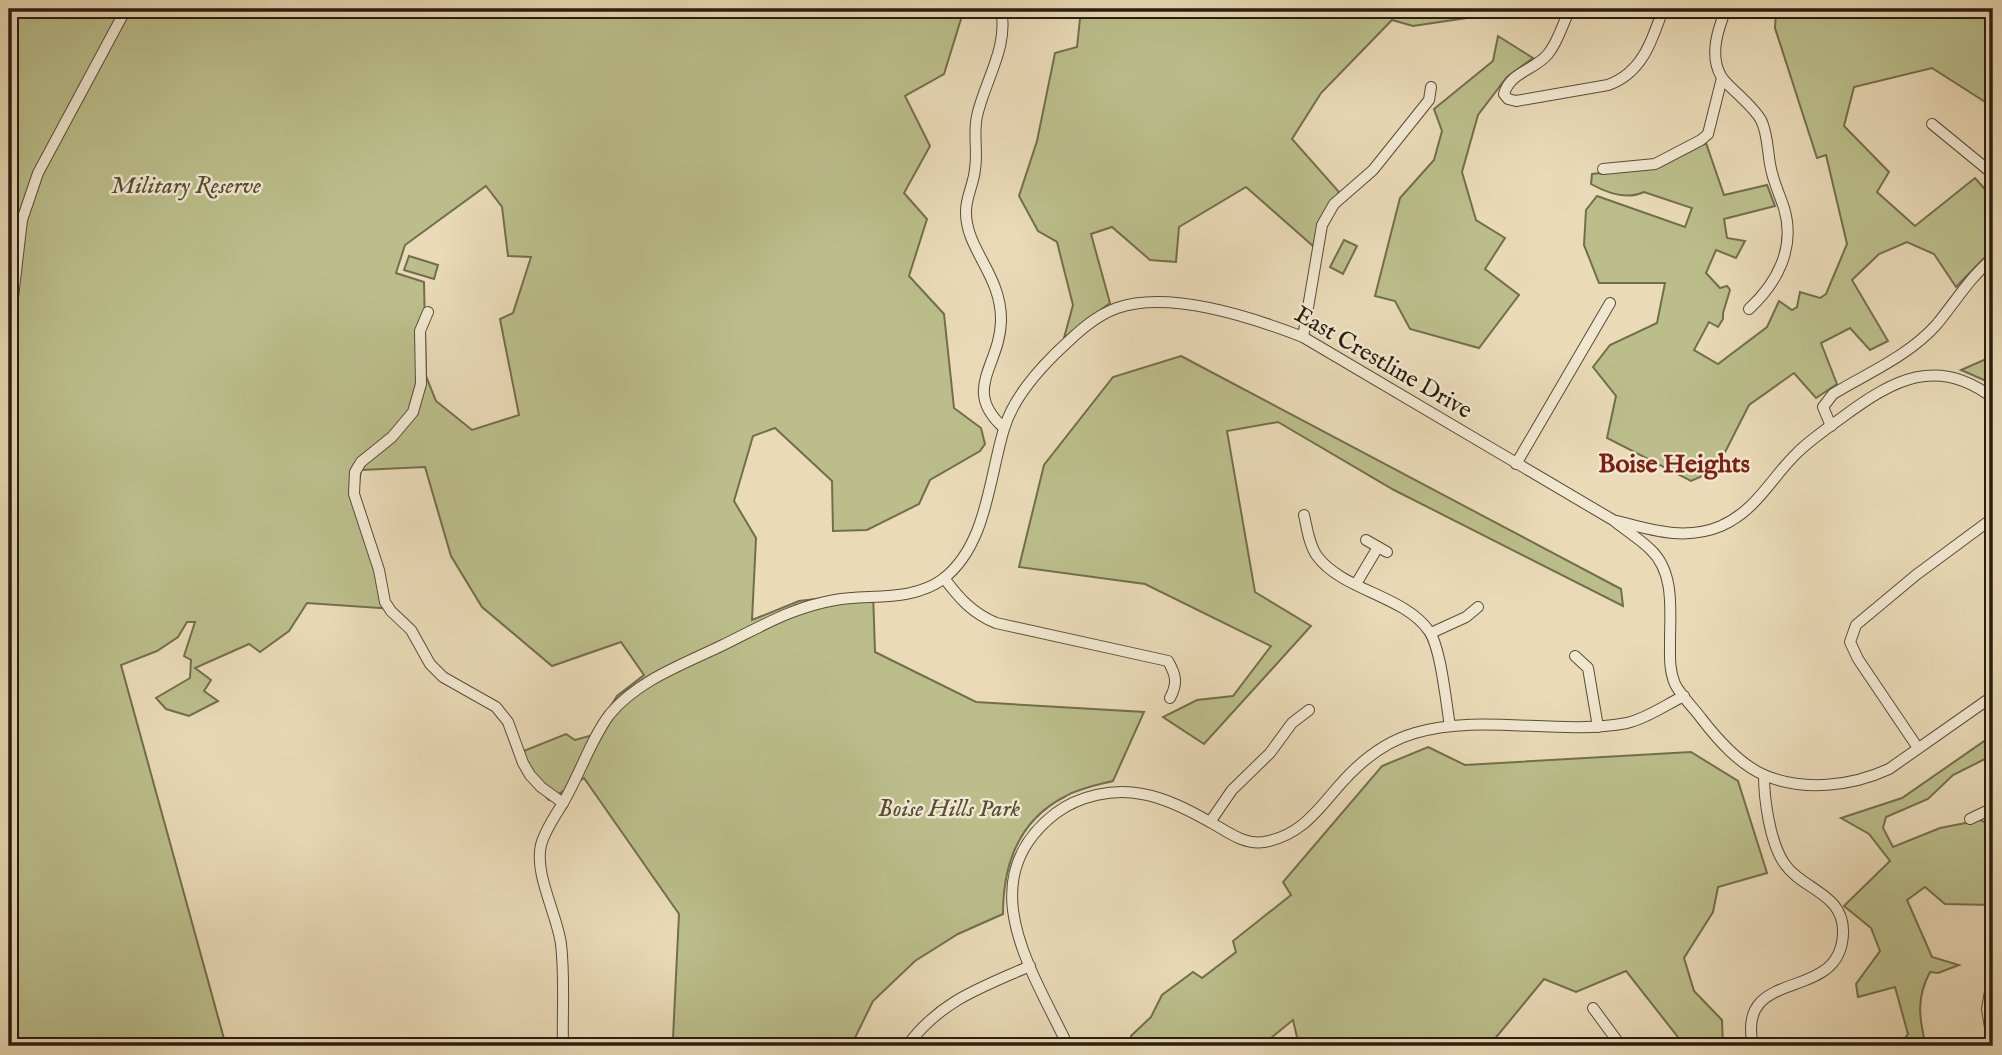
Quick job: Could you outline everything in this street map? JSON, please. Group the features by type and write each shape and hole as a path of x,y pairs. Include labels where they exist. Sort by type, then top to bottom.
{"street":[{"path":"9,331 22,220 38,173 126,9"},
{"path":"1001,9 1003,22 1000,49 974,131 975,170 966,207 966,219 968,230 992,277 1000,304 999,339 983,395 991,416 1004,428"},
{"path":"1570,9 1548,54 1512,79 1504,94 1507,99 1516,101 1608,86 1620,81 1630,75 1638,65 1656,30 1663,9"},
{"path":"1726,9 1717,36 1716,65 1722,78 1759,117 1763,125 1772,176 1785,211 1787,233 1780,271 1767,292 1749,309"},
{"path":"1603,169 1655,163 1701,140 1708,134 1722,78"},
{"path":"1303,337 1322,225 1334,204 1373,170 1422,110 1429,100 1432,87"},
{"path":"1932,124 1993,174"},
{"path":"1830,426 1823,407 1827,400 1913,346 1936,324 1969,282 1993,258"},
{"name":"East Crestline Drive","path":"563,1046 564,984 561,944 540,864 540,848 545,833 608,717 621,701 655,678 792,611 836,599 898,595 915,591 944,578 956,567 980,524 1004,428 1024,390 1046,363 1095,319 1118,308 1147,302 1178,303 1264,322 1303,337 1613,520"},
{"path":"1516,464 1610,303"},
{"path":"428,312 420,331 421,384 413,412 392,437 361,462 355,472 354,494 379,570 385,602 391,611 411,631 430,664 443,677 496,707 508,722 530,775 541,788 563,803"},
{"path":"1613,520 1668,533 1687,534 1720,526 1748,510 1797,453 1874,394 1892,384 1924,376 1961,380 1993,398"},
{"path":"1304,515 1315,554 1328,569 1410,614 1431,633 1437,651 1450,726"},
{"path":"1918,748 1858,659 1850,642 1856,625 1914,576 1993,517"},
{"path":"1613,520 1652,551 1668,581 1671,601 1670,664 1676,686 1724,746 1764,775 1795,783 1842,784 1875,775 1889,769 1993,696"},
{"path":"1356,584 1382,549 1366,540"},
{"path":"944,578 958,597 978,615 996,623 1168,661 1177,686 1170,698"},
{"path":"1431,633 1466,617 1478,607"},
{"path":"1575,656 1588,668 1598,727"},
{"path":"1068,1046 1014,926 1011,898 1019,861 1029,839 1043,823 1062,809 1080,799 1108,793 1141,793 1210,822 1243,841 1259,842 1289,835 1306,823 1355,769 1373,754 1415,733 1450,726 1598,727 1630,722 1684,696"},
{"path":"1210,822 1232,790 1270,753 1292,723 1309,710"},
{"path":"1753,1046 1750,1021 1763,1000 1774,991 1820,975 1838,954 1843,935 1841,916 1830,898 1792,873 1783,862 1776,846 1765,802 1764,775"},
{"path":"1970,819 1990,810 1993,825"},
{"path":"907,1046 928,1021 948,1005 1030,966"},
{"path":"1993,974 1987,1009 1993,1046"},
{"path":"1593,1007 1621,1046"}],"green space":[{"path":"9,9 954,9 961,19 944,74 905,96 930,146 904,193 927,219 909,276 944,314 954,408 981,428 985,444 980,451 930,480 919,504 867,530 833,531 832,481 775,428 753,436 734,501 756,538 752,620 799,601 873,592 875,652 976,702 1144,712 1113,781 1066,796 1050,806 1025,831 1010,861 1003,914 958,934 915,961 873,1001 851,1046 663,1046 673,1038 679,914 584,778 549,800 522,771 516,754 566,734 575,740 593,735 617,696 644,675 621,642 552,666 482,607 451,556 425,467 361,470 358,491 382,566 387,597 393,609 307,603 289,631 260,652 249,644 195,668 211,680 204,691 218,701 189,716 166,709 156,698 190,678 191,660 184,656 195,622 187,622 178,637 157,651 121,665 226,1046 9,1046","holes":["486,186 502,207 508,256 531,257 513,313 500,319 519,415 472,430 436,401 426,376 424,282 396,273 405,245"]},
{"path":"1081,9 1482,9 1480,16 1413,26 1392,20 1321,93 1292,139 1339,192 1322,216 1313,246 1246,187 1179,227 1176,262 1150,260 1112,227 1091,234 1110,303 1064,338 1073,305 1057,242 1038,231 1019,196 1037,141 1055,53 1077,47"},
{"path":"1782,9 1993,9 1993,107 1932,68 1854,87 1844,126 1889,172 1877,192 1915,226 1975,178 1993,198 1993,249 1956,287 1934,254 1907,242 1879,254 1852,280 1888,341 1870,350 1850,328 1821,343 1837,384 1816,398 1794,373 1749,405 1716,470 1691,481 1607,438 1616,396 1593,367 1610,345 1657,323 1665,283 1599,283 1584,245 1586,210 1597,196 1685,227 1692,208 1644,192 1631,195 1610,193 1591,184 1592,174 1660,167 1706,143 1724,195 1767,185 1775,206 1724,219 1727,238 1745,241 1736,258 1716,250 1706,273 1720,288 1727,286 1730,290 1723,319 1718,327 1709,322 1694,350 1718,364 1767,327 1779,301 1792,310 1797,307 1800,292 1820,298 1826,294 1847,244 1826,155 1817,158 1775,28 1776,12"},
{"path":"1498,36 1533,58 1507,77 1478,115 1462,172 1476,220 1505,238 1485,269 1519,295 1479,348 1410,329 1395,301 1375,296 1400,198 1434,160 1442,131 1434,109 1493,61"},
{"path":"1344,240 1357,246 1343,274 1330,267"},
{"path":"409,256 438,265 434,279 404,270"},
{"path":"1993,350 1993,384 1961,370 1984,360"},
{"path":"1181,356 1621,589 1623,606 1394,490 1278,422 1227,431 1255,592 1311,626 1204,744 1163,717 1197,700 1233,696 1271,646 1145,584 1019,567 1044,465 1113,377"},
{"path":"1993,735 1993,743 1988,745 1991,756 1953,775 1928,799 1886,817 1883,828 1893,847 1940,828 1981,820 1993,828 1993,905 1945,904 1925,887 1907,900 1932,957 1959,965 1938,973 1930,972 1926,981 1920,1008 1926,1046 1899,1046 1908,1034 1895,987 1858,997 1856,984 1880,951 1871,928 1844,906 1890,861 1869,834 1841,818 1902,798"},
{"path":"1428,747 1465,765 1691,752 1738,781 1767,873 1718,887 1713,912 1684,958 1694,991 1722,1020 1723,1046 1685,1046 1626,971 1576,992 1544,979 1489,1046 1299,1046 1293,1020 1261,1046 1132,1046 1131,1036 1151,1017 1162,995 1193,972 1202,978 1236,952 1233,941 1291,895 1283,882 1382,766"}],"district":[{"name":"Boise Heights","path":"1674,464"}],"park label":[{"name":"Military Reserve","path":"186,186"},
{"name":"Boise Hills Park","path":"949,809"}]}
